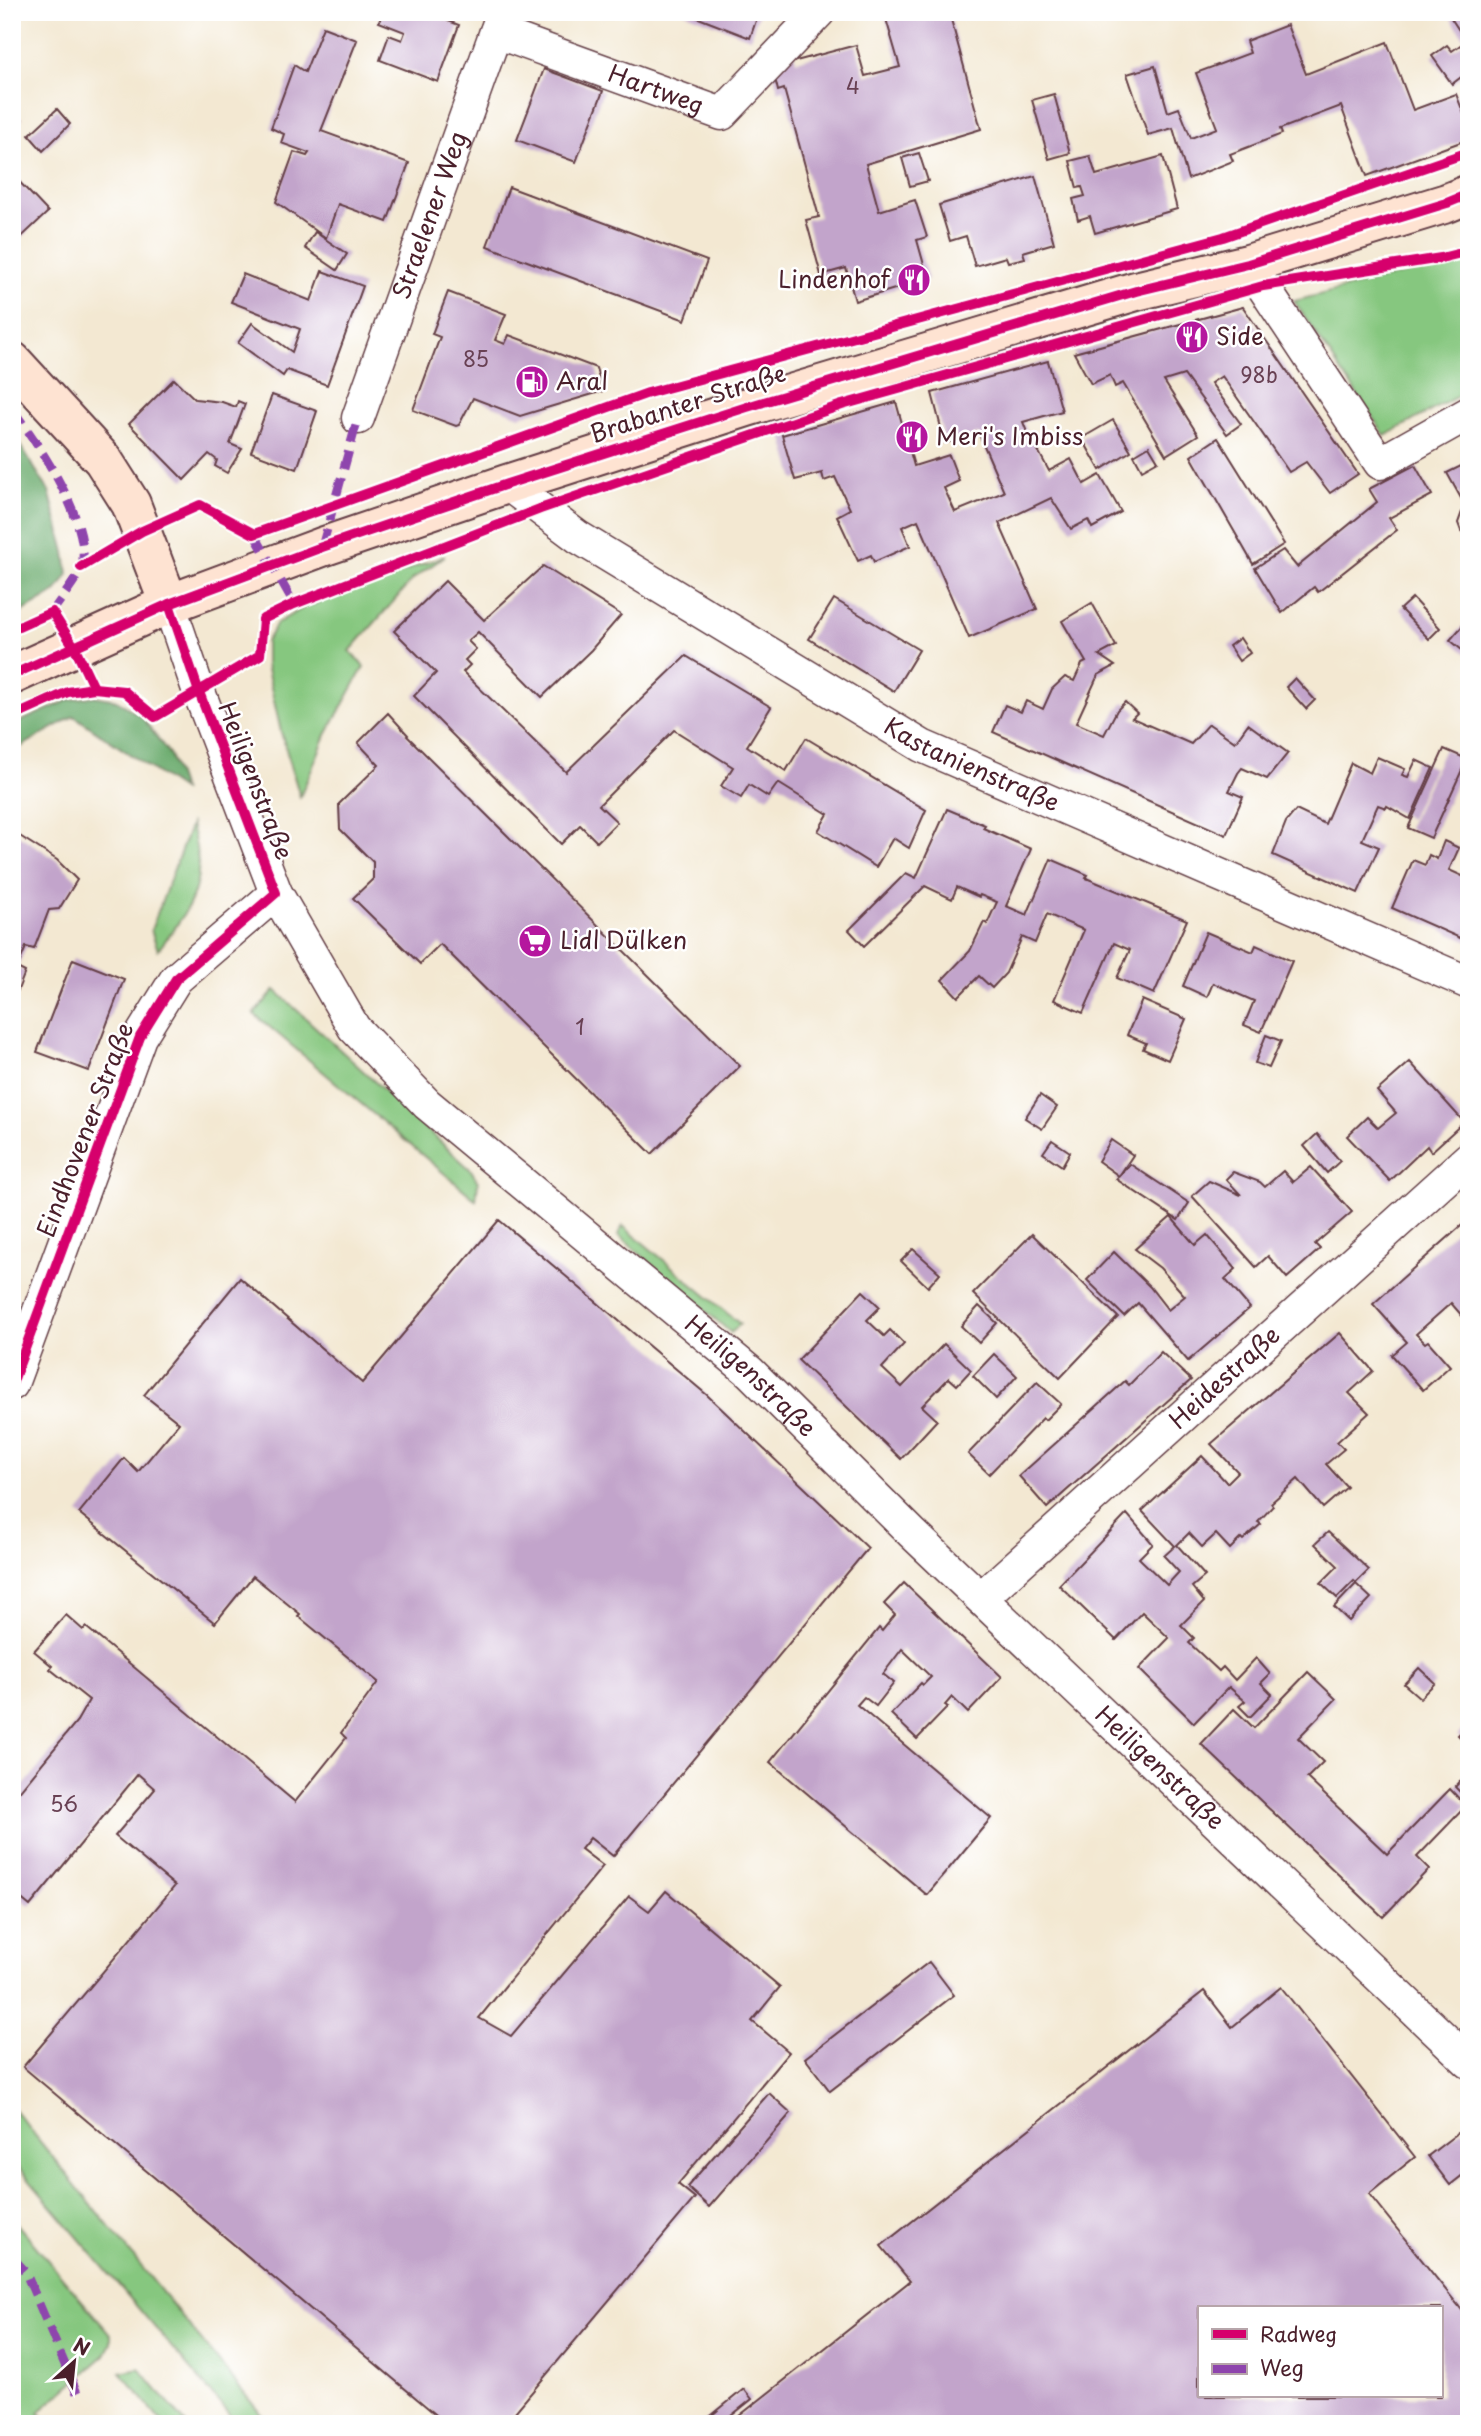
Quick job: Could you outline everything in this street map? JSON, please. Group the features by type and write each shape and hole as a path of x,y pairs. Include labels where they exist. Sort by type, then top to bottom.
{"main road":[{"name":"Brabanter Straße","path":"12,675 169,604 322,547 507,485 747,407 1136,291 1248,264 1469,194"},
{"path":"12,361 103,460 131,504 169,604"}],"street":[{"name":"Hartweg","path":"500,22 722,114 819,12"},
{"name":"Straelener Weg","path":"358,418 500,22"},
{"path":"1248,264 1380,463 1469,413"},
{"name":"Kastanienstraße","path":"507,485 578,537 922,746 1469,983"},
{"name":"Heiligenstraße","path":"169,604 198,692 276,893 354,1028 427,1104 750,1372 912,1532 1469,2062"},
{"name":"Eindhovener Straße","path":"12,1384 140,1037 176,979 276,893"},
{"name":"Heidestraße","path":"982,1597 1469,1158"}],"green space":[{"path":"1469,257 1469,390 1385,436 1294,301"},
{"path":"16,439 49,491 68,574 57,591 12,618 12,443"},
{"path":"445,556 413,579 350,651 364,667 326,735 300,797 281,732 266,665 266,642 277,623 305,607"},
{"path":"95,696 116,700 141,716 170,755 182,790 74,716 12,752 12,725 69,700"},
{"path":"191,824 198,862 196,887 187,909 158,950 151,930"},
{"path":"275,990 471,1170 478,1182 476,1200 254,1014"},
{"path":"623,1226 740,1324 731,1333 618,1235"},
{"path":"12,2107 269,2424 237,2424 12,2160"},
{"path":"12,2218 111,2335 111,2343 105,2355 39,2412 49,2424 12,2424"},
{"path":"139,2368 186,2424 164,2424 120,2372"}],"building":[{"path":"383,12 425,12 459,25 438,82 380,60 389,35 402,40 405,32 379,22"},
{"path":"683,12 759,12 750,38"},
{"path":"884,12 949,12 981,129 866,164 879,211 915,200 927,237 917,240 928,279 855,301 846,268 821,275 806,220 819,217 784,89 778,91 774,74 794,53 796,61 856,45 865,76 900,67"},
{"path":"1447,12 1469,12 1469,71 1452,84 1432,56 1447,45 1452,51 1466,41"},
{"path":"1287,25 1306,74 1387,42 1413,110 1456,94 1469,127 1469,139 1367,176 1341,106 1280,129 1282,134 1230,154 1233,161 1188,179 1173,128 1148,135 1127,74 1155,66 1168,112 1179,108 1191,138 1217,128 1196,73 1250,53 1246,41"},
{"path":"323,27 357,40 321,131 409,163 387,222 338,204 326,238 276,202 294,152 307,156 309,153 281,143 284,134 271,128 294,65 305,72"},
{"path":"544,69 603,91 576,162 517,140"},
{"path":"1054,94 1070,153 1049,159 1032,100"},
{"path":"12,109 22,119 12,127"},
{"path":"57,109 70,124 43,151 29,135"},
{"path":"919,153 928,181 910,186 902,158"},
{"path":"1090,156 1096,175 1163,156 1177,209 1095,233 1090,216 1078,220 1073,199 1085,196 1082,187 1077,188 1070,161"},
{"path":"12,174 48,212 12,246"},
{"path":"1035,176 1054,243 1023,252 1025,258 1008,262 1006,257 975,266 966,236 950,241 939,205"},
{"path":"509,187 707,261 685,320 487,246"},
{"path":"315,232 347,254 337,270 305,248"},
{"path":"322,271 363,286 327,385 287,370 283,376 238,343 252,323 292,352 300,329 231,302 243,274 311,301"},
{"path":"448,292 506,314 495,340 505,344 509,335 596,368 603,391 520,416 473,398 456,426 413,410 440,337 432,334"},
{"path":"1243,307 1358,474 1330,493 1306,462 1289,472 1222,376 1211,383 1241,424 1227,434 1184,375 1164,381 1198,435 1166,455 1123,383 1115,387 1110,375 1091,384 1074,353"},
{"path":"1048,361 1062,411 1023,422 1031,442 1033,441 1049,471 1071,459 1084,484 1100,475 1121,512 1092,528 1088,520 1071,529 1051,498 999,523 1037,609 969,638 918,520 902,527 910,546 874,562 871,555 858,561 837,516 850,509 835,477 824,481 822,473 795,480 782,435 896,402 914,466 949,455 959,481 944,488 955,512 1004,492 979,434 945,443 932,393"},
{"path":"174,379 195,399 222,402 236,407 238,401 245,404 230,444 242,449 227,473 215,466 217,460 209,454 184,480 129,424"},
{"path":"272,395 317,411 297,469 251,452"},
{"path":"1113,420 1131,451 1100,470 1082,438"},
{"path":"1218,438 1284,544 1253,564 1191,456"},
{"path":"1149,446 1158,461 1142,470 1134,455"},
{"path":"1469,462 1469,538 1461,531 1458,523 1462,512 1467,509 1447,473"},
{"path":"1415,465 1432,495 1389,518 1397,530 1318,592 1314,587 1282,613 1255,568 1283,550 1297,567 1377,502 1369,489"},
{"path":"543,566 621,615 591,650 542,697 478,632 468,641 476,649 465,660 470,665 463,672 566,772 686,656 771,707 747,746 786,771 806,738 926,810 909,848 893,838 876,867 818,831 828,814 778,783 768,797 749,785 741,798 721,786 733,767 674,730 599,805 617,822 597,842 580,825 561,844 414,696 436,673 394,631 445,581 484,620"},
{"path":"1412,598 1440,628 1429,639 1400,609"},
{"path":"834,599 919,650 894,691 809,639"},
{"path":"1092,603 1116,646 1099,655 1115,666 1098,675 1076,723 1104,735 1117,710 1125,702 1137,713 1132,718 1191,744 1209,724 1235,742 1248,724 1288,753 1267,779 1242,768 1238,773 1229,791 1243,797 1226,835 993,732 1005,705 1021,712 1026,701 1043,709 1052,689 1065,677 1074,681 1082,664 1086,662 1062,621"},
{"path":"1465,623 1469,628 1469,656 1450,640"},
{"path":"1240,638 1250,653 1239,661 1229,646"},
{"path":"1295,678 1315,700 1306,709 1286,687"},
{"path":"388,713 407,736 740,1066 652,1154 440,944 420,964 353,898 373,879 373,862 340,829 339,804 379,765 358,743"},
{"path":"1444,749 1467,759 1431,838 1408,828"},
{"path":"1377,757 1405,769 1402,775 1408,777 1416,760 1433,768 1410,819 1387,806 1378,805 1362,840 1379,847 1358,893 1273,855 1286,822 1296,810 1325,824 1351,763 1370,773"},
{"path":"947,809 1031,849 1006,906 1027,915 1051,859 1088,875 1086,878 1187,920 1154,994 1117,978 1130,950 1114,943 1083,1013 1054,1000 1084,930 1047,914 1035,943 1022,937 1006,973 992,988 979,976 958,997 942,980 970,951 997,902 957,887 952,899 925,886 864,946 849,930 906,873 916,878"},
{"path":"12,831 57,860 77,880 59,909 49,910 34,949 26,947 17,968 25,972 12,1005"},
{"path":"1444,841 1459,848 1449,870 1469,879 1469,942 1392,908 1413,860 1425,865 1429,855 1437,859"},
{"path":"1206,932 1253,952 1256,945 1292,961 1261,1032 1244,1025 1254,1001 1213,983 1207,997 1183,986"},
{"path":"73,959 124,979 89,1071 37,1052"},
{"path":"1142,1000 1186,1019 1168,1060 1143,1049 1146,1043 1127,1035"},
{"path":"1266,1035 1281,1041 1269,1068 1255,1063"},
{"path":"1410,1062 1464,1122 1431,1152 1427,1146 1390,1181 1347,1136 1367,1117 1378,1128 1396,1113 1377,1091"},
{"path":"1040,1095 1057,1107 1042,1129 1025,1118"},
{"path":"1317,1134 1340,1161 1327,1173 1304,1146"},
{"path":"1052,1140 1070,1152 1062,1166 1043,1153"},
{"path":"1111,1140 1133,1155 1119,1176 1098,1161"},
{"path":"1130,1164 1189,1203 1178,1220 1116,1179"},
{"path":"1311,1167 1352,1212 1315,1244 1320,1249 1287,1278 1268,1256 1256,1267 1192,1196 1209,1181 1241,1195 1226,1179 1233,1172 1260,1182 1265,1187 1283,1171 1293,1182"},
{"path":"1171,1217 1195,1245 1207,1235 1236,1269 1225,1279 1250,1308 1188,1361 1138,1303 1124,1316 1087,1280 1114,1252 1150,1287 1168,1310 1185,1296 1160,1268 1135,1249"},
{"path":"1469,1219 1469,1324 1451,1303 1416,1334 1425,1343 1428,1341 1450,1366 1423,1390 1392,1355 1407,1342 1373,1304"},
{"path":"499,1220 707,1395 868,1548 613,1856 590,1838 581,1849 603,1866 479,2018 511,2036 629,1896 649,1911 666,1891 780,1987 752,2021 789,2052 678,2184 695,2198 505,2424 447,2424 23,2067 175,1886 115,1836 155,1789 138,1774 30,1906 12,1891 12,1800 77,1721 89,1700 50,1669 52,1666 34,1651 66,1615 83,1630 86,1627 295,1802 346,1738 341,1733 378,1682 253,1576 215,1623 79,1513 124,1458 138,1472 179,1423 144,1395 240,1278 362,1383"},
{"path":"1032,1234 1118,1317 1060,1378 973,1294"},
{"path":"913,1249 940,1273 928,1287 901,1261"},
{"path":"863,1291 880,1307 867,1320 884,1336 890,1330 904,1344 882,1368 902,1387 944,1344 971,1370 957,1385 949,1378 922,1406 937,1420 901,1459 798,1360"},
{"path":"979,1306 997,1323 979,1343 961,1326"},
{"path":"1340,1333 1373,1371 1349,1393 1369,1413 1337,1442 1344,1449 1326,1464 1347,1487 1323,1508 1298,1479 1271,1503 1273,1506 1258,1522 1261,1524 1230,1549 1216,1534 1202,1547 1189,1533 1177,1545 1205,1576 1192,1587 1204,1602 1181,1625 1194,1638 1189,1643 1219,1671 1223,1667 1235,1680 1256,1658 1270,1674 1261,1683 1272,1694 1250,1717 1239,1706 1245,1701 1229,1687 1194,1723 1139,1669 1169,1638 1142,1612 1116,1640 1059,1585 1127,1514 1153,1544 1139,1558 1167,1585 1179,1572 1164,1556 1175,1546 1142,1511 1202,1456 1227,1483 1238,1472 1211,1444"},
{"path":"1161,1352 1191,1380 1047,1508 1019,1476 1125,1381 1129,1385"},
{"path":"994,1354 1017,1376 996,1399 973,1376"},
{"path":"1037,1382 1061,1404 1045,1420 1043,1418 989,1474 968,1454"},
{"path":"1328,1532 1369,1570 1337,1598 1321,1583 1338,1566 1315,1544"},
{"path":"904,1583 1002,1677 968,1713 952,1697 945,1705 948,1707 917,1739 891,1714 921,1683 923,1685 931,1677 902,1649 883,1674 894,1683 876,1706 864,1697 857,1705 991,1818 927,1895 770,1762 879,1628 882,1631 895,1615 884,1604"},
{"path":"1356,1584 1371,1598 1349,1621 1334,1607"},
{"path":"1419,1668 1435,1683 1420,1698 1404,1684"},
{"path":"1308,1672 1336,1699 1298,1738 1323,1762 1307,1778 1387,1854 1450,1789 1466,1806 1417,1857 1429,1869 1383,1917 1201,1744 1234,1709 1254,1728"},
{"path":"1469,1724 1469,1746 1458,1735"},
{"path":"1469,1772 1469,1801 1455,1787"},
{"path":"929,1962 954,1995 830,2091 805,2058"},
{"path":"1281,1987 1415,2157 1369,2194 1469,2319 1469,2424 729,2424 910,2281 881,2246 1204,1991 1232,2027"},
{"path":"769,2093 791,2113 709,2207 687,2187"},
{"path":"1463,2129 1469,2136 1469,2170 1450,2185 1428,2156"},
{"path":"744,2389 752,2399 721,2424 701,2424"}],"marked path":[{"path":"12,409 35,441 60,484 79,528 83,548 80,571 52,612 48,613"},
{"path":"322,547 358,418"},
{"path":"254,534 294,604"},
{"path":"12,2257 25,2271 77,2393"}],"cycle path":[{"path":"81,567 142,531 200,505 254,534 648,393 1223,237 1469,152"},
{"path":"12,675 169,604 322,547 507,484 747,407 1136,291 1248,264 1469,194"},
{"path":"12,717 68,692 94,688 124,691 155,717 260,655 263,619 294,604 540,509 842,405 1263,286 1441,258 1469,251"},
{"path":"12,1384 140,1037 176,979 276,893 199,692 169,604"},
{"path":"12,630 52,612 75,648 94,688"}],"place":[{"name":"Lindenhof","path":"914,280"},
{"name":"Side","path":"1192,337"},
{"name":"Aral","path":"532,382"},
{"name":"Meri's Imbiss","path":"912,437"},
{"name":"Lidl Dülken","path":"535,941"}]}
